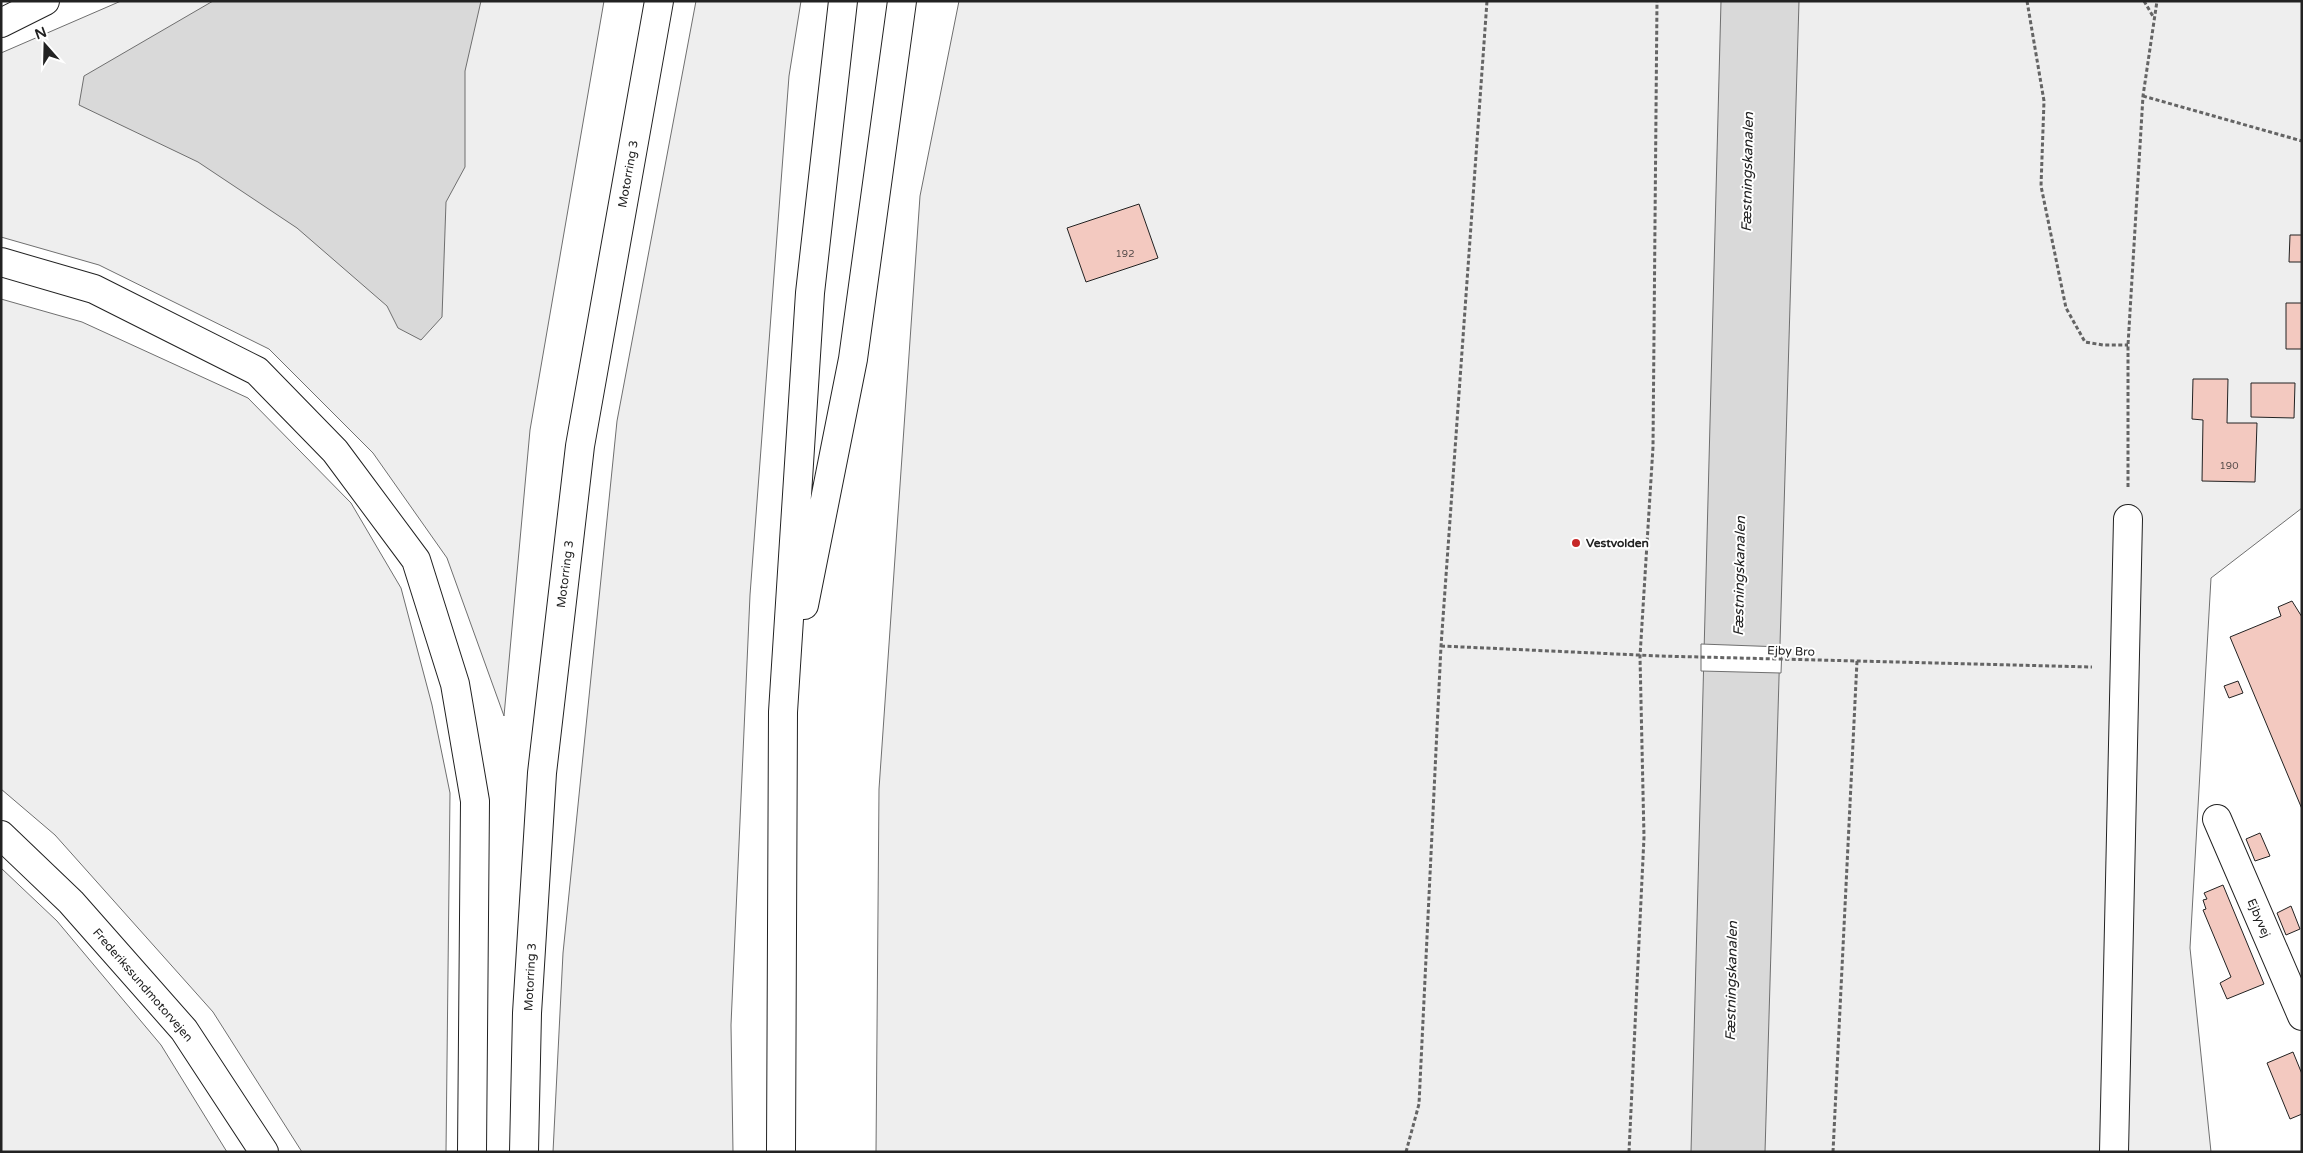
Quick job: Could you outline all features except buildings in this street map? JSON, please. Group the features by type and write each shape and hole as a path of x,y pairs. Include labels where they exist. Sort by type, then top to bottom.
{"main road":[{"path":"1,23 44,1"},
{"name":"Motorring 3","path":"524,1152 528,1013 543,763 580,446 659,1"},
{"path":"781,1152 783,712 810,293 843,1"},
{"path":"783,712 853,359 902,1"},
{"path":"1,262 94,289 257,371 335,451 416,560 455,684 475,801 472,1152"},
{"path":"2114,1152 2128,519"},
{"name":"Ejbyvej","path":"2217,820 2302,1016"},
{"name":"Frederikssundmotorvejen","path":"1,835 71,902 184,1030 264,1152"}],"path":[{"path":"1406,1152 1419,1104 1441,646 1487,1"},
{"path":"1629,1152 1644,837 1640,656 1654,447 1657,1"},
{"path":"2027,1 2044,101 2041,186 2066,308 2085,342 2128,345"},
{"path":"2144,1 2154,19"},
{"path":"2128,519 2128,345 2143,96 2157,1"},
{"path":"2143,96 2302,141"},
{"name":"Ejby Bro","path":"1441,646 1640,656 2124,668"},
{"path":"1833,1152 1857,661"}],"shaded area":[{"path":"121,1 604,1 530,430 504,716 447,558 373,453 269,349 99,265 1,237 1,53"},
{"path":"696,1 801,1 789,76 750,595 731,1025 733,1152 553,1152 563,953 617,421"},
{"name":"Vestvolden","path":"959,1 2302,1 2302,508 2211,578 2190,948 2211,1152 876,1152 879,789 920,196"},
{"path":"1,299 82,322 248,398 351,503 401,588 432,705 450,793 446,1152 302,1152 213,1012 55,835 1,789"},
{"path":"1,868 57,921 161,1045 227,1152 1,1152"}],"water":[{"path":"213,1 481,1 465,71 465,167 446,202 442,317 421,340 398,328 387,306 297,228 198,162 79,105 84,76"},
{"name":"Fæstningskanalen","path":"1721,1 1799,1 1765,1152 1691,1152"}],"pier":[{"path":"1701,644 1782,647 1781,673 1701,671"}],"place":[{"name":"Vestvolden","path":"1576,543"}]}
